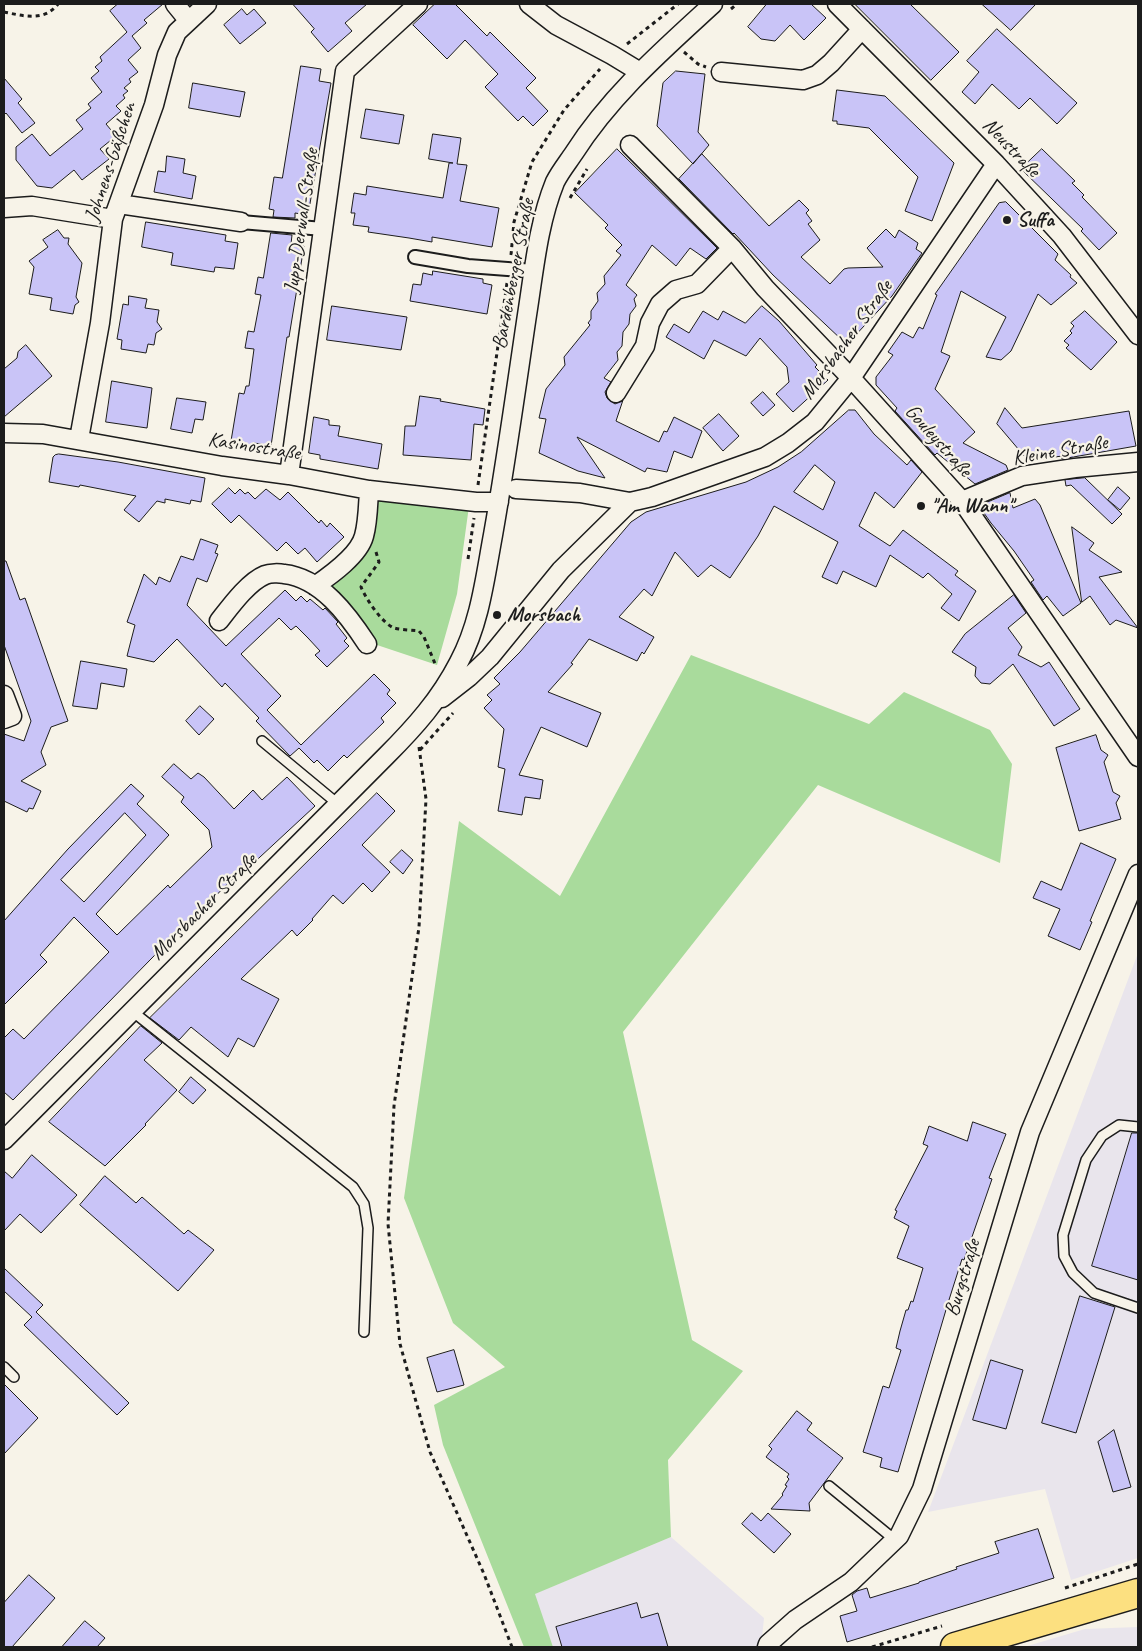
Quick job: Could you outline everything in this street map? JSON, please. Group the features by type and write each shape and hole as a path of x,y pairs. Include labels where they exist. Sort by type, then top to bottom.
{"main road":[{"path":"955,1647 1138,1593"}],"street":[{"path":"175,4 188,20"},
{"name":"Johnens-Gäßchen","path":"79,439 100,323 116,212 154,104 167,55 177,32 207,4"},
{"name":"Jupp-Derwall-Straße","path":"289,475 345,71 418,4"},
{"path":"529,4 556,25 640,72"},
{"name":"Bardenberger Straße","path":"479,610 499,502 538,244 556,181 580,142 605,110 640,72 713,4"},
{"name":"Neustraße","path":"837,4 996,164 1062,236 1138,335"},
{"path":"720,72 803,80 818,75 832,63 862,30"},
{"name":"Gouleystraße","path":"630,145 732,248 765,288 851,378 962,501 1138,757"},
{"name":"Morsbacher Straße","path":"516,489 580,493 630,502 652,497 765,457 788,443 816,422 851,378 996,164"},
{"path":"4,208 32,206 323,230"},
{"path":"616,393 645,346 650,323 660,304 676,290 697,284 732,248"},
{"path":"415,257 468,266 534,271"},
{"name":"Kasinostraße","path":"4,433 43,434 79,439 222,466 289,475 369,490 476,502 499,502"},
{"name":"Kleine Straße","path":"962,501 1022,476 1075,468 1138,462"},
{"path":"315,586 332,575 353,554 364,538 369,490"},
{"name":"Morsbacher Straße","path":"434,704 469,678 490,657 561,570 630,502"},
{"path":"219,621 238,597 266,574 296,575 315,586 344,613 368,644"},
{"name":"Morsbacher Straße","path":"4,1140 412,730 434,704 459,662 470,638 479,610"},
{"path":"4,694 12,716 4,719"},
{"name":"Burgstraße","path":"767,1647 795,1620 851,1582 899,1536 922,1489 1030,1132 1138,874"}],"lane":[{"path":"262,741 338,804"},
{"path":"132,1011 353,1187 364,1204 368,1228 364,1332"},
{"path":"1138,1127 1120,1125 1102,1136 1086,1160 1063,1235 1064,1256 1073,1274 1094,1293 1138,1308"},
{"path":"4,1367 14,1377"},
{"path":"829,1486 895,1540"}],"path":[{"path":"4,12 29,17 42,17 53,11 58,4"},
{"path":"612,55 678,4"},
{"path":"686,53 698,64"},
{"path":"364,538 378,554 379,562 361,587 364,595 385,622 394,628 419,631 424,637 438,672"},
{"path":"420,750 426,799 419,927 394,1106 388,1224 400,1344 430,1452 484,1574 512,1647"}],"shaded area":[{"path":"1138,953 1138,1558 1071,1580 1045,1489 928,1512"},
{"path":"671,1537 764,1618 761,1647 553,1647 534,1594"},
{"path":"1138,1627 1138,1647 1024,1647 1085,1629"}],"green space":[{"path":"377,495 469,506 457,594 437,665 374,644 328,586 361,557"},
{"path":"691,655 869,724 904,692 990,730 1012,764 1000,863 818,785 623,1032 692,1340 743,1371 668,1460 671,1537 535,1594 553,1647 524,1647 443,1445 434,1405 505,1367 453,1323 404,1198 459,821 560,896"}],"building":[{"path":"118,4 163,4 144,20 147,23 132,36 141,48 128,60 138,72 129,79 131,82 124,88 128,91 123,95 125,98 116,106 121,111 106,124 116,136 100,149 109,159 82,180 74,170 52,188 37,186 16,160 16,147 32,134 50,156 83,129 76,120 91,108 88,104 102,92 91,78 99,71 95,67 102,61 100,57 127,32 110,11"},
{"path":"293,4 367,4 345,23 352,31 328,52 311,32 314,29"},
{"path":"435,4 455,4 487,36 490,32 536,78 526,88 548,111 533,126 523,116 518,121 485,87 498,74 465,40 447,59 413,25"},
{"path":"767,4 811,4 826,18 804,40 790,25 775,41 761,39 748,27"},
{"path":"855,4 910,4 959,52 931,80"},
{"path":"982,4 1036,4 1011,30"},
{"path":"242,9 247,15 254,9 266,23 240,44 224,25"},
{"path":"997,29 1077,103 1057,124 1030,98 1019,109 992,84 975,104 962,92 979,72 967,61"},
{"path":"301,66 321,69 319,81 331,83 308,215 295,213 295,218 273,217 274,210 269,209 274,177 282,178"},
{"path":"676,71 705,74 698,132 709,145 693,164 657,126 663,83"},
{"path":"4,78 22,99 18,103 35,123 22,133 6,113 4,115"},
{"path":"193,83 245,92 240,117 189,108"},
{"path":"837,90 885,96 954,163 932,221 905,211 918,177 869,128 837,124 837,121 833,121"},
{"path":"366,109 404,115 399,144 361,138"},
{"path":"433,134 461,138 457,164 467,165 460,201 499,208 492,247 432,237 432,242 368,232 369,227 353,225 355,213 351,213 354,193 366,195 367,186 443,198 449,163 453,163 429,159"},
{"path":"617,149 717,248 706,259 690,248 676,266 652,245 626,285 637,295 634,299 636,306 630,314 629,324 623,332 622,346 617,352 618,360 604,378 611,382 605,392 607,398 615,404 623,400 616,421 659,442 664,431 667,432 674,417 702,431 692,458 674,451 667,472 647,468 645,472 577,437 605,478 578,471 539,453 546,419 539,418 546,389 565,365 564,357 590,325 588,323 591,319 591,311 598,301 597,293 605,284 604,276 621,255 616,251 622,245 605,228 608,225 575,193"},
{"path":"1042,149 1075,181 1072,183 1084,195 1082,197 1117,233 1099,250 1081,231 1083,229 1021,169"},
{"path":"702,154 769,226 799,200 809,210 806,213 812,221 808,224 820,240 801,257 830,284 844,269 883,267 867,248 886,229 895,238 899,230 918,243 916,249 922,253 892,296 851,340 843,341 773,275 734,233 679,179"},
{"path":"167,156 185,159 183,173 196,176 192,199 154,192 158,171 165,172"},
{"path":"1006,202 1058,254 1055,260 1077,283 1051,305 1038,294 1011,351 1001,360 986,357 1006,317 961,291 941,352 950,356 935,389 975,432 963,443 1006,465 1008,470 975,484 937,453 935,455 895,411 897,408 876,385 876,377 893,355 888,352 902,332 913,338 919,327 923,329 937,295 935,294 999,203"},
{"path":"146,222 226,235 225,241 238,243 234,269 215,267 214,272 171,265 173,253 142,247"},
{"path":"58,230 64,238 69,238 68,244 82,263 76,297 79,302 75,305 73,314 50,310 52,298 29,294 34,267 29,261 48,247 43,240"},
{"path":"271,233 292,235 291,244 304,246 289,337 287,337 271,446 254,443 253,451 230,447 239,393 244,394 246,386 249,386 254,349 245,348 248,331 254,332 261,295 255,294 258,277 263,278"},
{"path":"433,271 483,279 483,283 492,285 487,314 410,301 413,284 421,285 423,273 432,275"},
{"path":"129,296 147,299 145,308 159,310 157,322 162,329 156,333 154,345 148,344 146,353 121,349 122,340 117,339 123,304 128,305"},
{"path":"332,306 407,317 401,350 327,340"},
{"path":"762,306 779,321 817,365 815,367 828,380 793,412 776,394 789,382 787,367 760,338 746,356 714,340 704,359 666,337 674,324 689,333 703,311 718,320 723,311 745,323"},
{"path":"1085,311 1117,342 1091,370 1066,348 1069,345 1064,341 1072,333 1070,331 1074,326 1071,323"},
{"path":"26,345 52,376 4,417 4,369 17,358 18,352"},
{"path":"112,381 152,388 147,428 106,422"},
{"path":"763,392 775,405 763,416 751,403"},
{"path":"420,396 485,409 483,425 474,424 471,460 403,455 405,426 415,426"},
{"path":"177,398 206,402 203,420 195,419 192,433 171,429"},
{"path":"1005,408 1022,428 1129,411 1136,446 1062,459 1062,456 1041,459 1040,455 1025,457 997,424"},
{"path":"849,410 855,410 874,434 907,465 911,460 922,472 894,508 875,492 859,526 890,546 903,530 958,571 955,575 976,591 959,621 941,608 952,594 928,573 923,578 890,555 876,587 843,571 837,584 822,577 838,542 774,506 758,536 730,578 711,565 698,577 675,552 652,596 644,589 619,617 654,637 644,654 642,652 637,661 589,639 571,663 573,664 548,692 601,713 587,747 541,727 519,775 543,780 540,799 525,797 522,815 498,811 505,769 498,767 504,729 484,708 492,700 487,695 500,684 494,678 520,652 631,522 646,512 746,482 778,467 801,452","holes":["815,465 835,482 823,510 794,492"]},
{"path":"719,414 739,436 723,451 703,428"},
{"path":"314,417 329,420 329,425 340,426 338,436 382,444 378,469 320,459 320,455 309,453"},
{"path":"59,454 118,462 205,478 201,502 191,500 190,504 165,499 165,503 157,501 139,522 124,510 136,496 80,485 79,487 49,482 53,457"},
{"path":"1085,478 1122,514 1112,524 1071,485 1066,486 1065,480"},
{"path":"1118,487 1130,498 1120,510 1108,500"},
{"path":"229,488 235,494 240,489 245,494 248,492 255,499 266,489 280,500 288,492 319,523 321,520 327,527 330,523 344,537 317,562 305,548 298,554 286,542 277,551 239,515 231,523 212,504"},
{"path":"1010,493 1013,508 1035,499 1040,505 1081,603 1063,616 1047,596 1043,600 1031,582 1034,580 979,506"},
{"path":"1072,527 1094,543 1089,550 1122,572 1099,577 1138,628 1116,620 1110,625 1090,596 1082,602"},
{"path":"201,539 218,545 215,553 218,554 207,582 197,578 187,605 226,646 285,590 296,601 301,596 307,602 310,599 323,610 325,608 338,622 336,624 347,638 344,641 349,646 327,667 315,655 320,651 308,638 296,626 291,630 279,618 241,654 281,696 267,710 301,745 374,674 390,690 387,694 396,703 381,718 384,722 347,758 344,755 328,771 317,760 314,763 299,748 290,756 256,721 259,718 225,683 222,687 177,639 154,662 127,656 135,625 127,622 144,574 156,585 159,577 170,582 181,556 193,560"},
{"path":"4,561 6,561 20,600 25,598 68,721 51,727 41,752 46,765 21,781 41,791 33,809 29,808 27,812 4,801 4,734 24,741 31,721 4,645"},
{"path":"1014,595 1026,613 1008,628 1022,647 1018,655 1041,667 1049,662 1080,709 1054,726 1013,664 990,684 981,683 975,676 976,667 952,652 965,634"},
{"path":"81,661 127,669 124,687 101,683 97,709 73,706"},
{"path":"200,706 214,719 199,735 186,721"},
{"path":"1096,735 1101,750 1108,755 1104,762 1113,792 1120,796 1116,803 1121,819 1079,831 1056,748"},
{"path":"174,764 191,779 198,773 234,809 253,790 262,800 287,777 315,806 196,913 13,1100 4,1092 4,1038 13,1029 24,1039 109,952 74,917 40,955 47,962 4,1005 4,921 68,849 131,784 144,796 137,804 169,835 96,914 117,935 168,885 170,888 212,847 209,830 181,802 184,797 162,777","holes":["125,813 146,835 84,902 61,880"]},
{"path":"377,793 395,811 362,845 390,872 372,892 363,883 343,904 333,895 297,936 292,930 241,979 279,999 254,1047 238,1038 228,1057 191,1027 179,1040 150,1018"},
{"path":"1081,843 1116,859 1080,950 1048,936 1060,909 1033,898 1041,881 1061,890"},
{"path":"402,850 413,860 403,874 390,862"},
{"path":"141,1026 162,1043 144,1060 177,1090 146,1125 105,1166 49,1122"},
{"path":"191,1077 206,1090 193,1104 179,1092"},
{"path":"973,1122 1006,1134 989,1178 992,1179 964,1260 962,1259 898,1472 880,1467 882,1458 863,1452 883,1386 889,1388 901,1350 896,1348 900,1331 906,1310 908,1310 911,1301 913,1302 923,1268 897,1258 909,1226 894,1218 897,1211 895,1210 928,1146 923,1144 929,1126 967,1141"},
{"path":"1132,1133 1138,1133 1138,1280 1092,1266"},
{"path":"32,1155 77,1195 41,1233 20,1214 4,1231 4,1171 12,1178"},
{"path":"105,1176 136,1203 142,1197 184,1234 188,1230 214,1250 178,1291 80,1205"},
{"path":"4,1268 43,1305 36,1312 129,1403 117,1415 24,1325 32,1317 4,1291"},
{"path":"1080,1296 1115,1307 1076,1433 1042,1423"},
{"path":"454,1350 464,1385 437,1392 427,1358"},
{"path":"991,1360 1023,1370 1006,1429 973,1420"},
{"path":"4,1384 38,1418 4,1454"},
{"path":"797,1411 812,1423 807,1430 843,1458 809,1503 810,1511 771,1509 783,1495 789,1474 766,1457 772,1449 769,1446"},
{"path":"1114,1430 1131,1487 1113,1492 1098,1442"},
{"path":"752,1513 761,1521 768,1513 791,1534 774,1553 742,1524"},
{"path":"1038,1529 1054,1578 847,1642 840,1616 857,1611 852,1595 857,1591 867,1588 870,1598 919,1583 957,1569 956,1567 999,1553 995,1542"},
{"path":"29,1575 55,1598 12,1647 4,1647 4,1603"},
{"path":"637,1603 641,1618 658,1613 668,1647 562,1647 556,1627"},
{"path":"85,1621 105,1638 97,1647 62,1647"}],"place":[{"name":"Suffa","path":"1007,220"},
{"name":"\"Am Wann\"","path":"921,506"},
{"name":"Morsbach","path":"497,615"}]}
